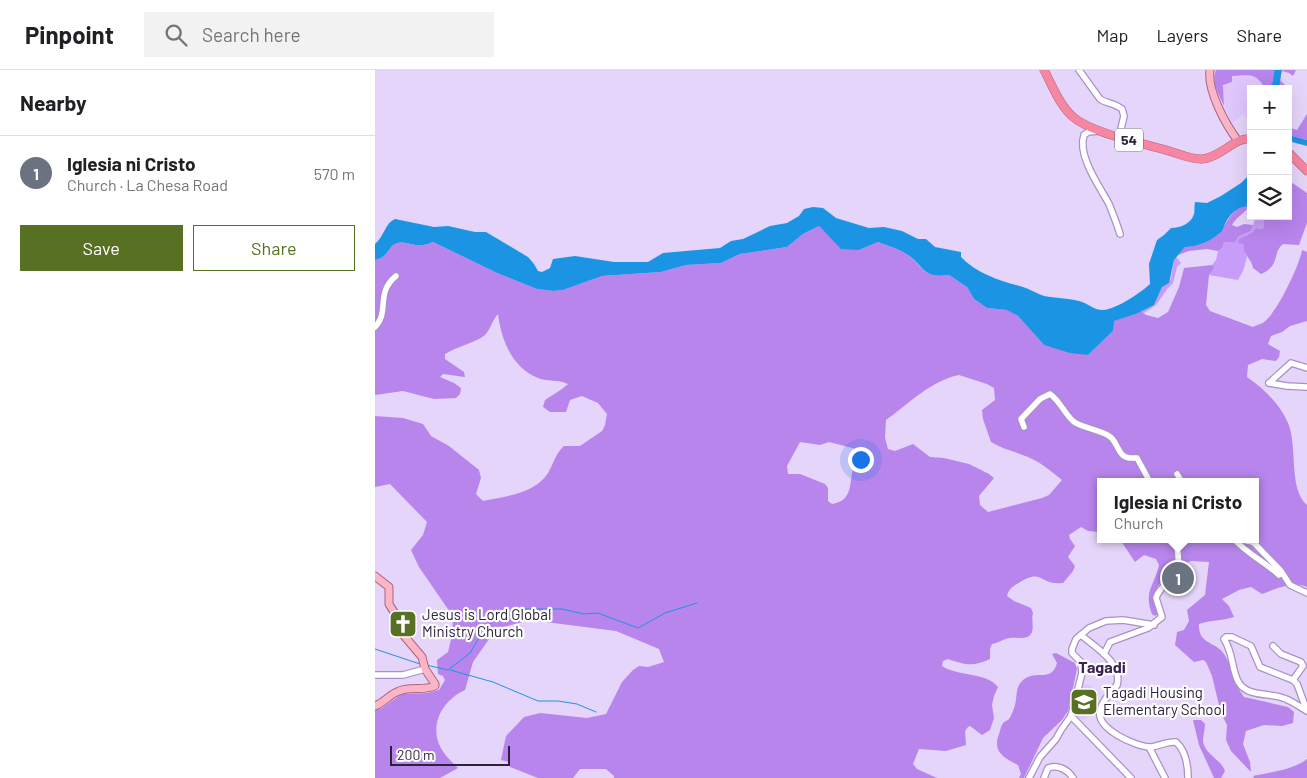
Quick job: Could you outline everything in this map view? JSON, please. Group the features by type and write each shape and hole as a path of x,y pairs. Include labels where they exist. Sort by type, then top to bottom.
{"highway":[{"name":"54","path":"1043,70 1059,99 1073,117 1083,124 1119,137 1201,159 1215,155 1243,138 1247,138"},
{"path":"1292,156 1307,171"}],"main road":[{"path":"1210,70 1215,99 1228,126 1238,141"},
{"path":"375,576 389,587 389,604 398,617 401,633 422,657 435,686 401,690 375,706"}],"street":[{"path":"1079,70 1103,102 1111,102 1122,109 1124,116 1119,137"},
{"path":"1101,130 1086,134 1083,138 1083,143 1090,172 1109,203 1120,234"},
{"path":"375,327 380,319 380,291 387,281 396,276"},
{"path":"1307,368 1291,363 1269,383 1307,387"},
{"path":"1024,427 1021,419 1040,399 1050,394 1076,424 1109,435 1114,439 1118,449 1124,456 1137,458 1148,478"},
{"path":"1177,474 1179,478"},
{"path":"1104,654 1109,644 1113,641 1154,625 1162,617 1156,598 1160,590 1176,572 1178,566 1175,543"},
{"path":"1237,543 1268,565 1295,588 1307,594"},
{"path":"1254,543 1281,571 1287,580"},
{"path":"1029,778 1040,757 1056,739 1071,716 1082,666 1081,662 1072,653 1073,643 1089,628 1106,621 1123,620 1154,625"},
{"path":"1081,635 1104,654 1115,667 1117,685 1106,698 1100,710 1101,720 1120,737 1149,747 1176,742 1185,756 1187,778"},
{"path":"1232,637 1251,646 1260,667 1293,680 1300,690 1307,711 1286,699 1251,693 1244,689 1235,674 1230,647 1224,639 1232,637"},
{"path":"1273,646 1281,654 1301,662 1303,666 1293,680"},
{"path":"375,675 403,676 425,666"},
{"path":"1071,716 1131,778"},
{"path":"1149,747 1165,778"},
{"path":"1044,778 1048,768 1056,766 1067,771 1073,778"}],"shaded area":[{"path":"1216,70 1296,70 1293,76 1282,71 1280,80 1285,85 1263,85 1255,77 1232,76 1232,82 1223,85 1224,106 1215,84"},
{"path":"1251,74 1261,81 1263,85 1247,85 1247,118 1243,114 1232,123 1224,106 1224,85 1232,82 1232,76"},
{"path":"1307,114 1307,140 1292,136 1292,128 1297,130"},
{"path":"1292,183 1307,193 1307,223 1299,245 1283,244 1278,251 1274,263 1261,274 1253,268 1245,254 1244,244 1238,243 1239,239 1252,233 1256,228 1262,229 1264,227 1264,220 1292,220"},
{"path":"1247,206 1247,209 1232,225 1237,227 1244,224 1253,225 1251,231 1238,237 1235,242 1224,242 1223,247 1218,251 1207,249 1189,251 1178,255 1185,247 1201,244 1216,236 1229,217 1241,207"},
{"path":"1255,220 1264,220 1264,227 1262,229 1256,228 1252,234 1245,236 1245,253 1247,257 1238,280 1209,275 1218,251 1223,247 1224,242 1251,231"},
{"path":"819,226 829,236 859,250 878,242 903,252 927,273 940,276 949,275 967,287 974,299 987,308 1008,310 1018,316 1044,345 1088,355 1113,331 1113,321 1141,311 1146,315 1158,318 1168,312 1179,287 1184,268 1212,265 1214,268 1209,275 1206,305 1210,311 1253,327 1262,323 1269,317 1281,299 1293,277 1302,250 1307,252 1307,321 1290,326 1282,332 1271,336 1268,344 1280,351 1279,357 1276,361 1262,359 1248,365 1247,377 1265,391 1276,403 1285,416 1291,432 1297,489 1307,505 1307,587 1290,585 1262,594 1251,587 1239,590 1222,599 1229,606 1234,617 1199,624 1201,636 1224,654 1237,686 1244,697 1288,707 1294,712 1293,723 1282,726 1264,725 1246,731 1243,744 1250,762 1251,772 1231,751 1226,740 1227,725 1221,713 1212,676 1206,662 1203,660 1194,662 1175,645 1177,632 1184,630 1189,621 1187,610 1205,595 1209,562 1191,561 1172,569 1158,586 1155,600 1158,614 1155,616 1152,614 1149,594 1159,565 1156,559 1144,555 1135,562 1122,543 1259,543 1259,478 1097,478 1097,532 1088,531 1081,527 1069,535 1075,546 1068,557 1075,566 1073,571 1063,583 1049,582 1037,577 1025,579 1015,585 1007,596 1031,608 1033,627 1030,635 1025,638 1008,638 992,644 990,659 978,663 964,664 948,659 943,661 942,666 956,672 987,679 998,687 992,705 994,718 990,730 982,735 970,726 965,731 966,745 946,751 919,749 913,764 917,769 937,778 614,778 606,769 580,769 573,778 538,778 510,767 509,762 501,760 506,736 524,717 540,713 587,718 606,714 622,682 633,670 639,666 648,667 664,662 659,649 616,631 530,620 496,629 473,662 465,690 451,699 441,712 436,727 439,744 445,754 458,768 440,778 375,778 375,710 382,708 402,694 428,693 439,690 445,680 443,676 438,674 437,660 448,652 453,631 452,615 419,567 411,550 423,535 427,522 390,484 375,487 375,416 403,418 423,424 431,436 449,446 479,470 481,478 476,494 483,501 519,493 536,485 543,480 564,446 580,446 602,431 607,414 598,403 582,396 570,400 566,412 550,412 543,407 545,400 568,384 538,378 521,367 509,352 505,343 498,314 485,335 445,354 445,359 464,372 465,377 443,374 440,377 461,388 460,394 456,398 434,399 403,391 375,395 375,260 383,257 397,243 422,245 433,242 497,273 537,289 553,291 563,290 602,276 661,272 686,265 721,263 740,254 787,247 803,234","holes":["959,375 994,388 995,400 982,410 991,442 1036,461 1062,480 1049,495 988,512 980,505 979,496 994,478 989,474 969,464 930,457 913,444 895,451 888,449 885,438 886,420 929,387","800,442 820,445 829,442 864,451 863,457 854,467 848,492 840,502 832,504 828,501 828,488 825,484 800,474 788,474 787,466"]},
{"path":"1176,257 1181,263 1177,267 1173,283 1156,305 1144,313 1141,311 1154,305 1162,287 1171,279"},
{"path":"1056,653 1075,663 1077,669 1068,711 1062,720 1043,738 1024,778 1019,778 1021,774 1018,765 1001,754 998,750 997,740 1003,723 1012,714 1020,683 1028,677 1051,673 1057,663 1052,654"},
{"name":"Tagadi Housing Elementary School","path":"1082,684 1092,686 1086,719 1076,718"},
{"path":"1193,720 1201,720 1205,724 1204,746 1223,767 1225,771 1221,778 1214,778 1199,745"},
{"path":"1307,759 1307,778 1254,778 1253,776 1289,768"}],"water":[{"path":"1292,136 1307,140 1307,146 1292,142"},
{"path":"1247,177 1247,206 1234,212 1227,220 1222,231 1214,238 1200,245 1185,247 1174,260 1169,283 1162,287 1154,305 1136,314 1114,321 1113,331 1088,355 1070,353 1044,345 1018,316 1007,310 987,308 974,299 967,287 949,275 940,276 928,273 900,251 878,242 859,250 841,249 819,226 803,234 787,247 740,254 721,263 686,265 661,272 602,276 563,290 553,291 537,289 497,273 433,242 422,245 397,243 383,257 375,260 375,244 389,224 395,219 434,227 448,226 475,232 486,232 528,257 538,271 542,272 550,268 553,259 575,256 614,262 648,262 663,253 720,248 731,241 743,239 770,226 787,223 799,216 804,209 813,207 823,208 836,218 869,228 884,227 902,231 918,239 926,239 935,247 961,252 961,257 967,263 990,276 1044,296 1079,301 1096,309 1103,310 1121,304 1150,284 1149,264 1157,240 1171,228 1188,223 1194,214 1195,202 1207,203 1241,183"}],"waterway":[{"path":"1276,85 1278,70"},
{"path":"426,665 448,670 470,653 483,631 498,616 512,615 524,609 562,609 584,614 598,613 638,628 665,613 697,603"},
{"path":"375,649 420,664"},
{"path":"450,670 493,682 538,701 558,701 577,704 596,712"}],"place":[{"name":"Iglesia ni Cristo","path":"1178,578"},
{"name":"Jesus is Lord Global Ministry Church","path":"403,624"},
{"name":"Tagadi Housing Elementary School","path":"1084,702"}],"district":[{"name":"Tagadi","path":"1102,667"}]}
